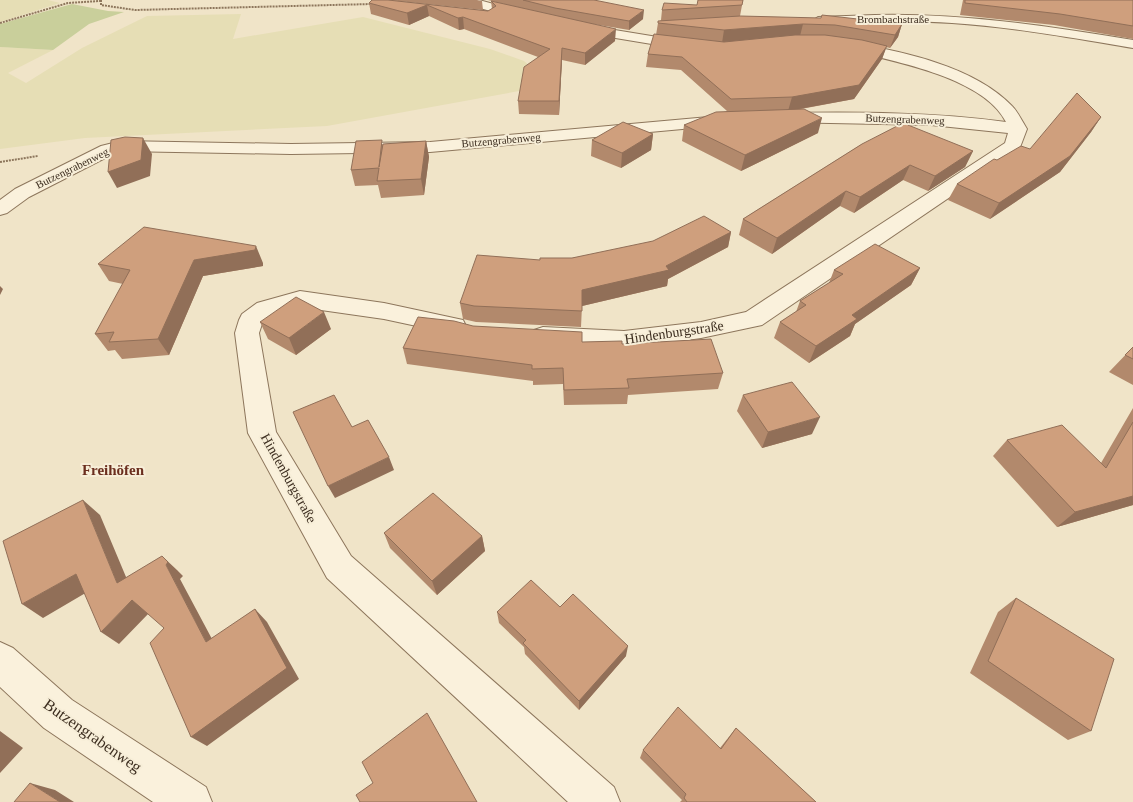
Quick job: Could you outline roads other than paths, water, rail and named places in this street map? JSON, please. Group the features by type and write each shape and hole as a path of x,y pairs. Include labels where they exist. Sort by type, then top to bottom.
{"street":[{"path":"467,7 671,44 706,48"},
{"name":"Brombachstraße","path":"1018,128 1007,110 972,85 909,59 812,32 886,18 970,20 1050,30 1133,44"},
{"path":"592,30 660,27"},
{"name":"Butzengrabenweg","path":"769,119 854,117 977,122 1018,128"},
{"name":"Butzengrabenweg","path":"0,209 22,193 108,150 121,146 273,149 430,147 705,121 750,119"},
{"name":"Hindenburgstraße","path":"521,335 624,340 701,330 753,319 1013,146 1018,128"},
{"name":"Hindenburgstraße","path":"476,332 431,320 384,311 300,299 265,309 250,320 247,332 262,433 339,567 599,802"},
{"name":"Butzengrabenweg","path":"0,661 58,714 191,802"}],"district":[{"name":"Freihöfen","path":"113,470"}]}
